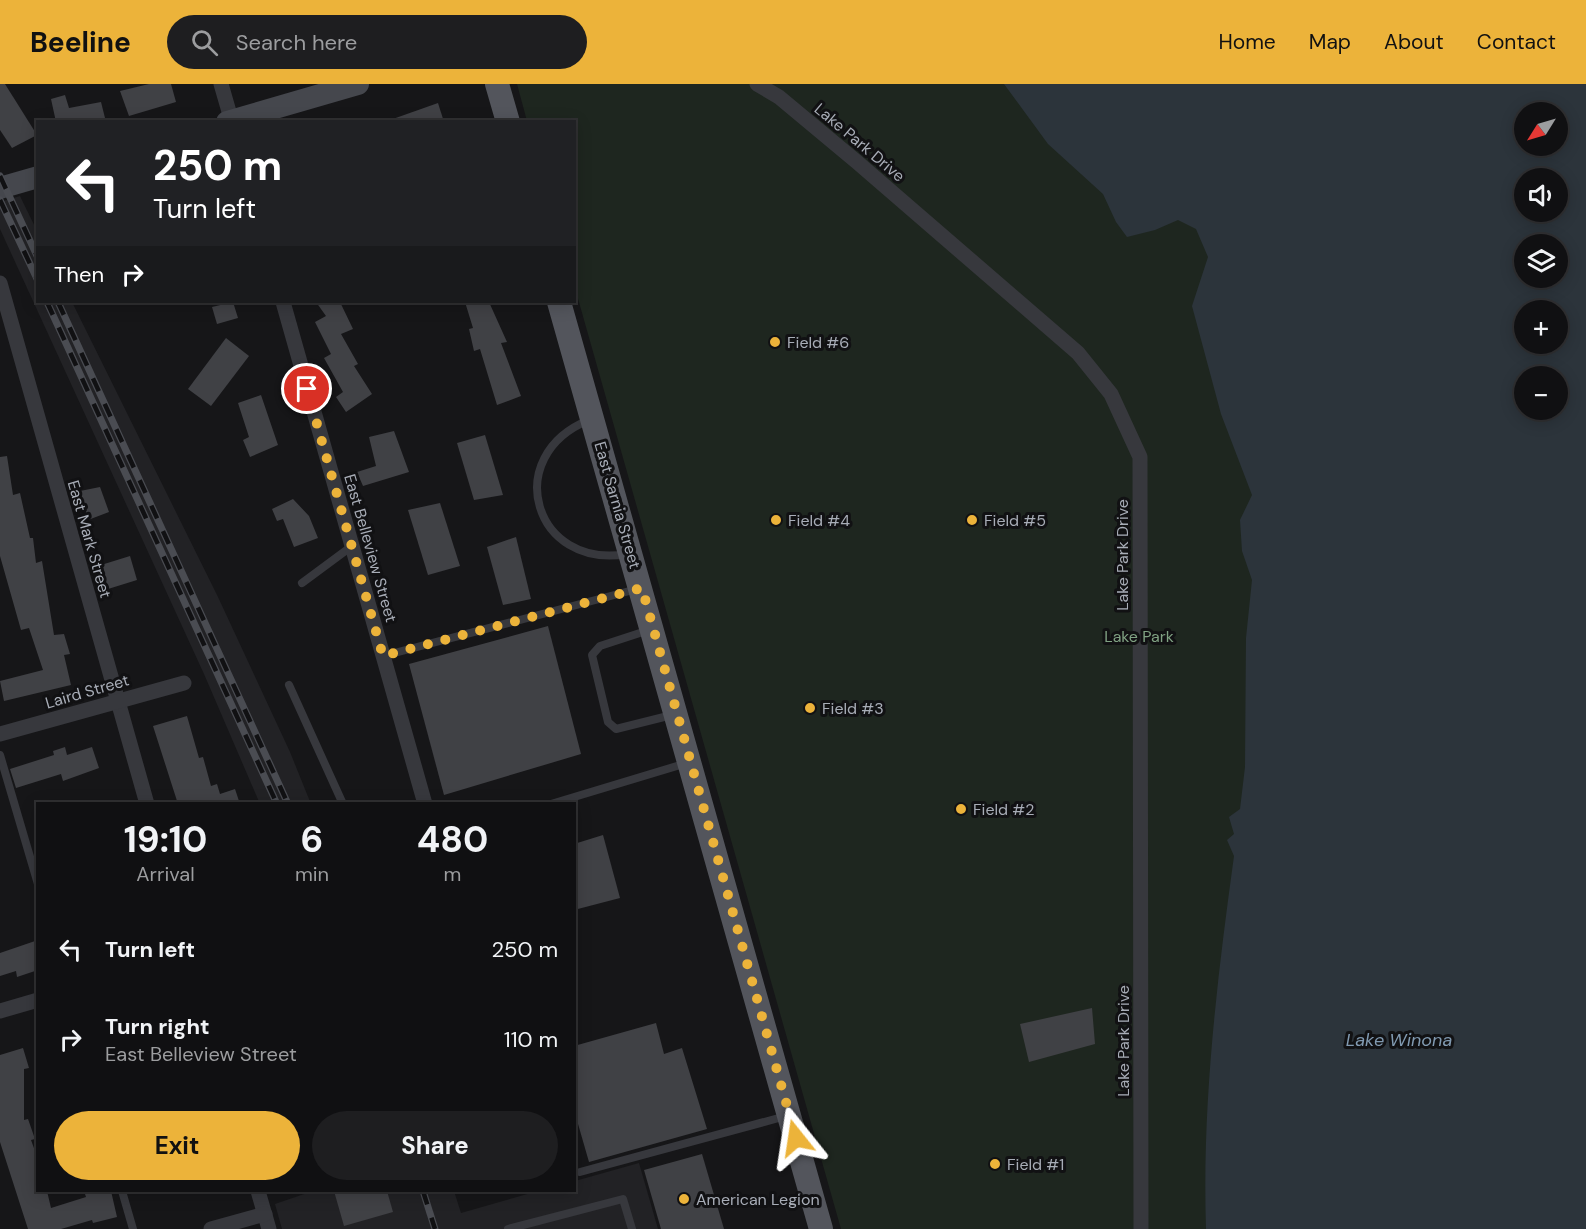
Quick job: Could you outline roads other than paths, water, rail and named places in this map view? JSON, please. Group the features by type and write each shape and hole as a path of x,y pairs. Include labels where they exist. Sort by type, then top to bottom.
{"main road":[{"path":"497,84 507,120"},
{"name":"East Sarnia Street","path":"559,303 691,762 820,1229"}],"street":[{"path":"221,84 230,120"},
{"path":"233,120 358,84"},
{"name":"Lake Park Drive","path":"757,84 779,97 857,162 1077,353 1111,394 1140,457 1141,1229"},
{"path":"0,188 36,178"},
{"name":"East Mark Street","path":"0,282 146,802"},
{"name":"East Belleview Street","path":"283,303 424,802"},
{"name":"Laird Street","path":"0,734 183,683"},
{"path":"0,1011 36,1001"},
{"path":"258,1192 269,1229"},
{"path":"211,1229 265,1214"}],"lane":[{"path":"593,418 569,428 550,445 539,468 537,494 544,518 559,539 581,552 606,557 631,553"},
{"path":"302,583 352,546"},
{"path":"383,656 642,588"},
{"path":"653,629 600,646 592,655 608,722 616,729 677,714"},
{"path":"289,685 342,802"},
{"path":"0,755 36,877"},
{"path":"558,802 691,762"},
{"path":"580,1172 790,1115"},
{"path":"122,1192 133,1229"},
{"path":"508,1229 622,1198 632,1229"}],"water":[{"name":"Lake Winona","path":"1004,84 1586,84 1586,1229 1206,1229 1206,1135 1212,1042 1234,856 1227,840 1234,834 1229,817 1240,809 1245,767 1246,638 1252,580 1242,551 1240,520 1252,495 1221,414 1192,306 1208,257 1196,229 1178,220 1155,230 1127,237 1116,222 1103,194 1048,144"}],"railway":[{"path":"0,176 36,254"},
{"path":"0,200 36,277"},
{"path":"47,303 276,802"},
{"path":"58,303 287,802"},
{"path":"423,1192 435,1229"}],"place":[{"name":"Field #6","path":"775,342"},
{"name":"Field #4","path":"776,520"},
{"name":"Field #5","path":"972,520"},
{"name":"Field #3","path":"810,708"},
{"name":"Field #2","path":"961,809"},
{"name":"Field #1","path":"995,1164"},
{"name":"American Legion","path":"684,1199"}],"park label":[{"name":"Lake Park","path":"1139,636"}]}
